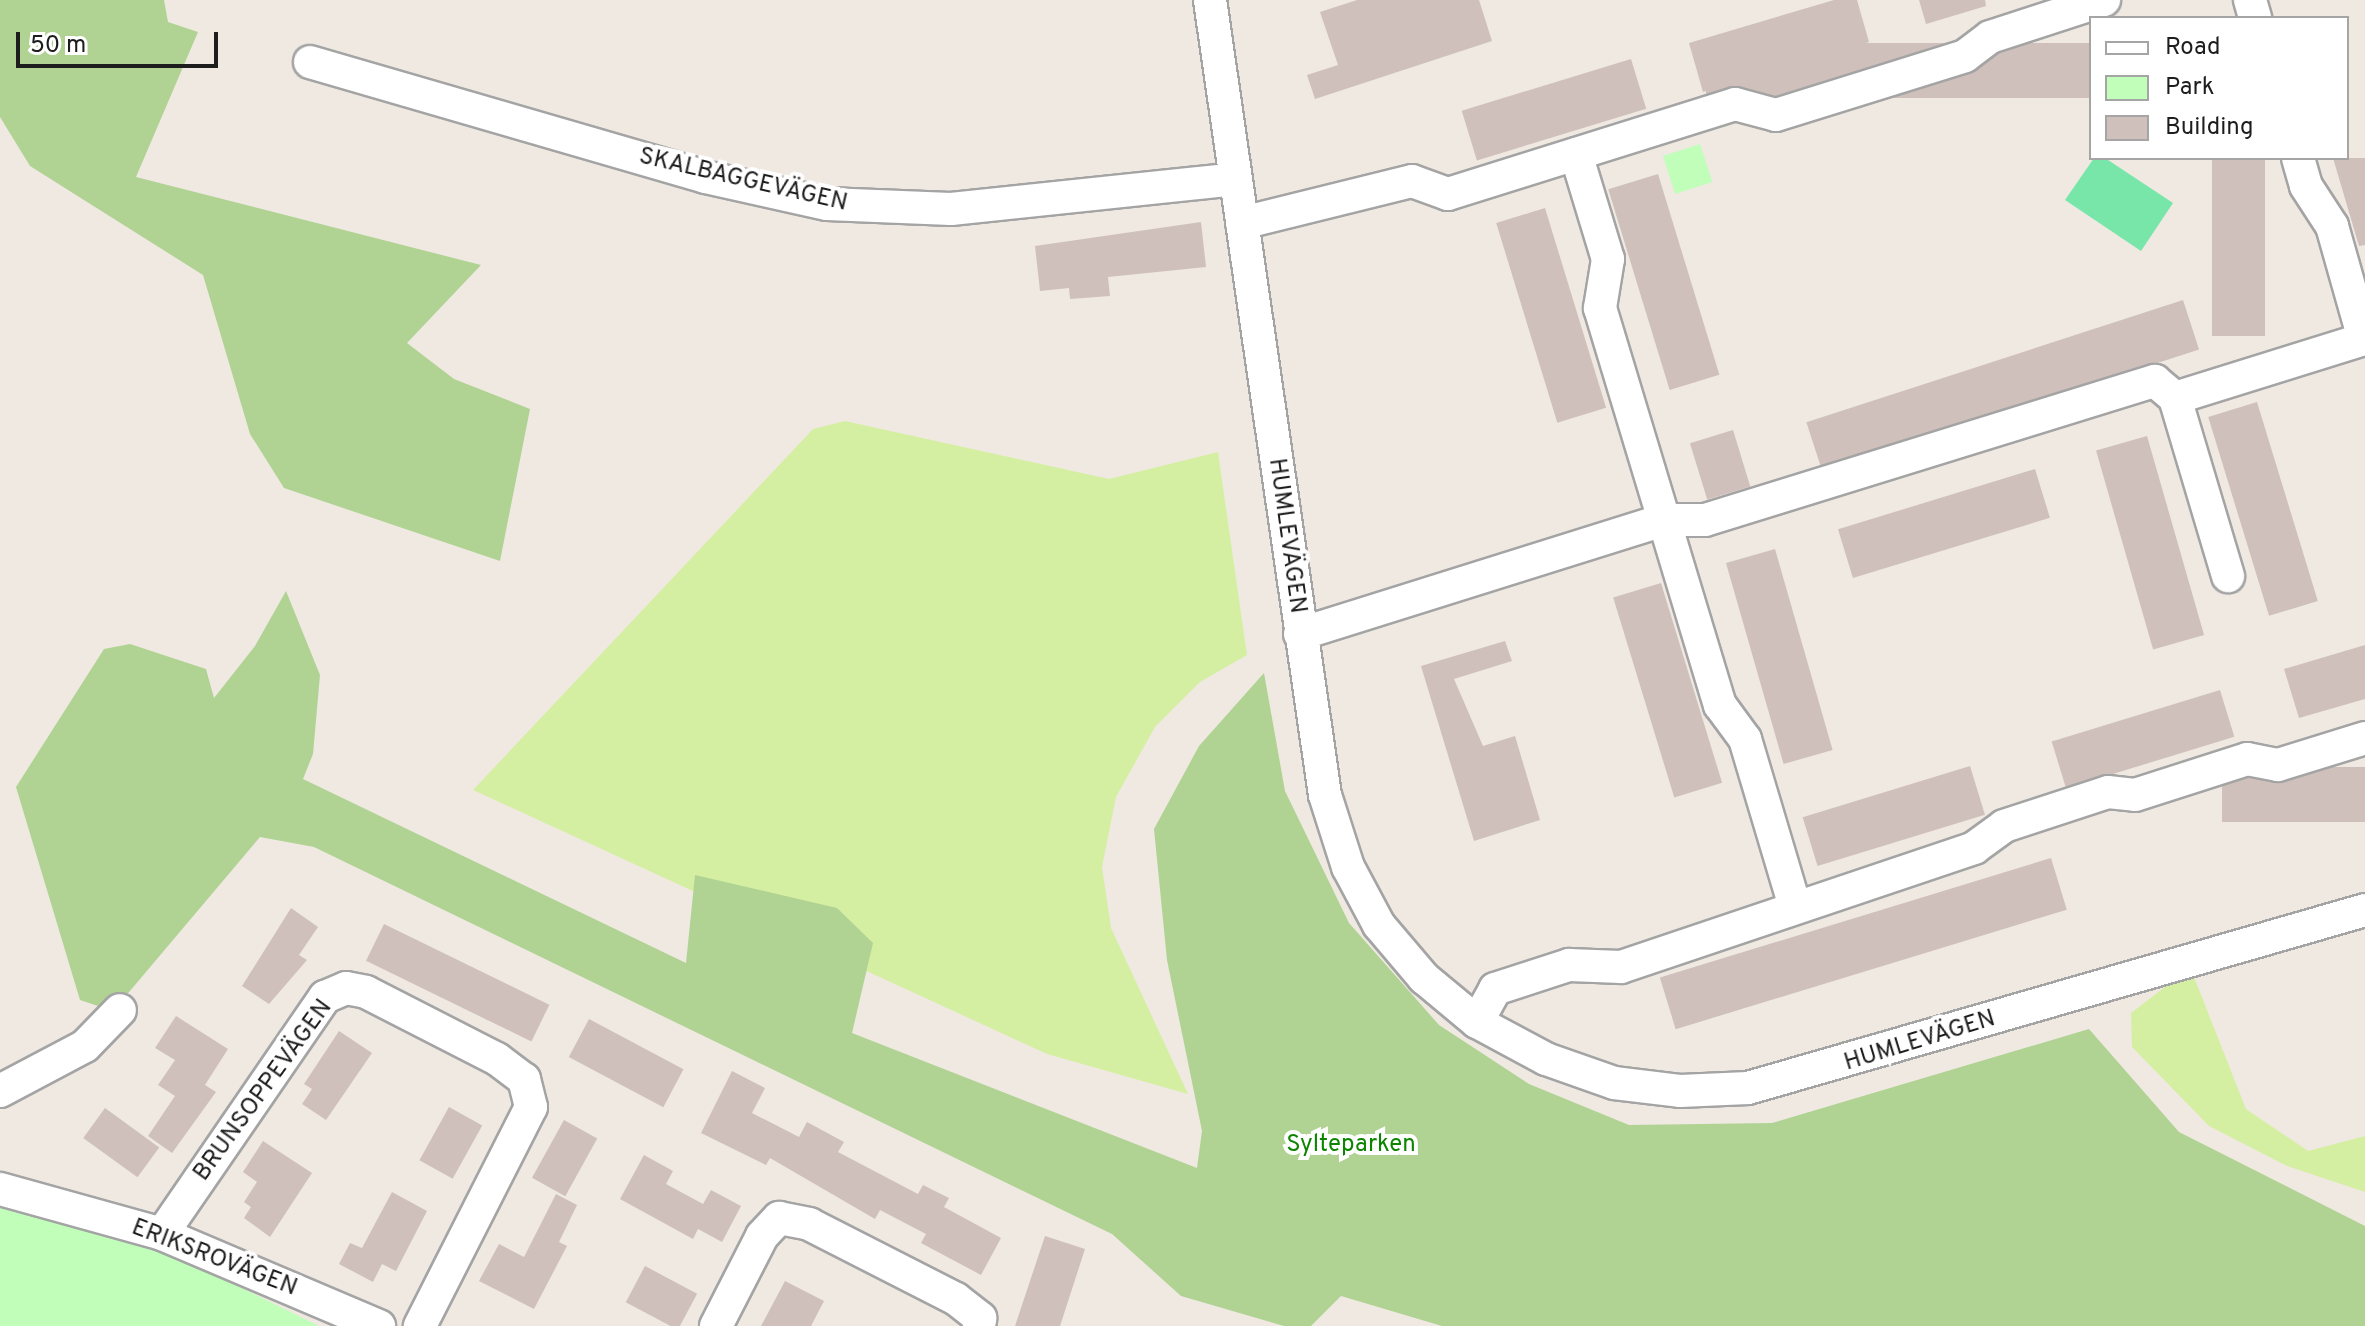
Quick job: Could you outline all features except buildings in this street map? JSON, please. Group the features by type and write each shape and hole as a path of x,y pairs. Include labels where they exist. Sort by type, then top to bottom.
{"street":[{"name":"HUMLEVÄGEN","path":"1210,0 1325,795 1348,867 1379,925 1415,968 1477,1022 1546,1059 1614,1083 1680,1091 1748,1088 2365,910"},
{"path":"1242,223 1412,181 1448,194 1735,104 1776,115 1965,56 1990,37 2104,0"},
{"name":"SKALBAGGEVÄGEN","path":"310,62 705,177 827,204 951,209 1235,179"},
{"path":"1576,154 1608,259 1600,308 1720,705 1745,739 1795,907"},
{"path":"2175,398 2364,339 2332,226 2306,186 2299,160"},
{"path":"1300,634 1664,520 1705,520 2155,381 2175,398 2228,576"},
{"path":"1477,1022 1495,989 1569,965 1621,967 1974,848 2004,826 2108,792 2135,795 2247,759 2278,765 2365,738"},
{"name":"BRUNSOPPEVÄGEN","path":"162,1234 325,997 346,988 366,992 497,1059 524,1079 531,1107 420,1326"},
{"path":"0,1091 85,1046 120,1010"},
{"name":"ERIKSROVÄGEN","path":"0,1189 162,1234 379,1326"},
{"path":"716,1326 762,1236 779,1218 809,1224 956,1299 980,1318 979,1326"}],"green space":[{"path":"0,0 164,0 168,22 198,32 136,177 481,265 407,343 454,379 530,409 500,561 284,488 250,434 203,275 30,166 0,117"},
{"path":"1700,144 1712,182 1675,194 1663,156"},
{"path":"2093,160 2108,160 2173,203 2141,251 2065,200"},
{"path":"845,421 1109,479 1218,452 1247,655 1200,682 1155,727 1116,797 1102,867 1111,928 1188,1094 1047,1054 473,790 813,429"},
{"name":"Sylteparken","path":"286,591 320,675 313,754 303,779 686,963 695,875 837,908 873,943 852,1033 1197,1168 1202,1131 1167,960 1154,829 1199,746 1264,673 1285,791 1349,923 1439,1025 1529,1084 1629,1125 1772,1123 2089,1029 2179,1132 2365,1226 2365,1326 1442,1326 1341,1296 1311,1326 1284,1326 1181,1296 1112,1234 314,847 260,837 113,1011 80,1000 16,787 104,649 130,644 206,669 214,698 255,646"},
{"path":"2194,977 2246,1109 2308,1151 2365,1136 2365,1192 2287,1166 2209,1126 2132,1047 2131,1013 2170,983"},
{"path":"0,1203 160,1248 319,1326 0,1326"}]}
